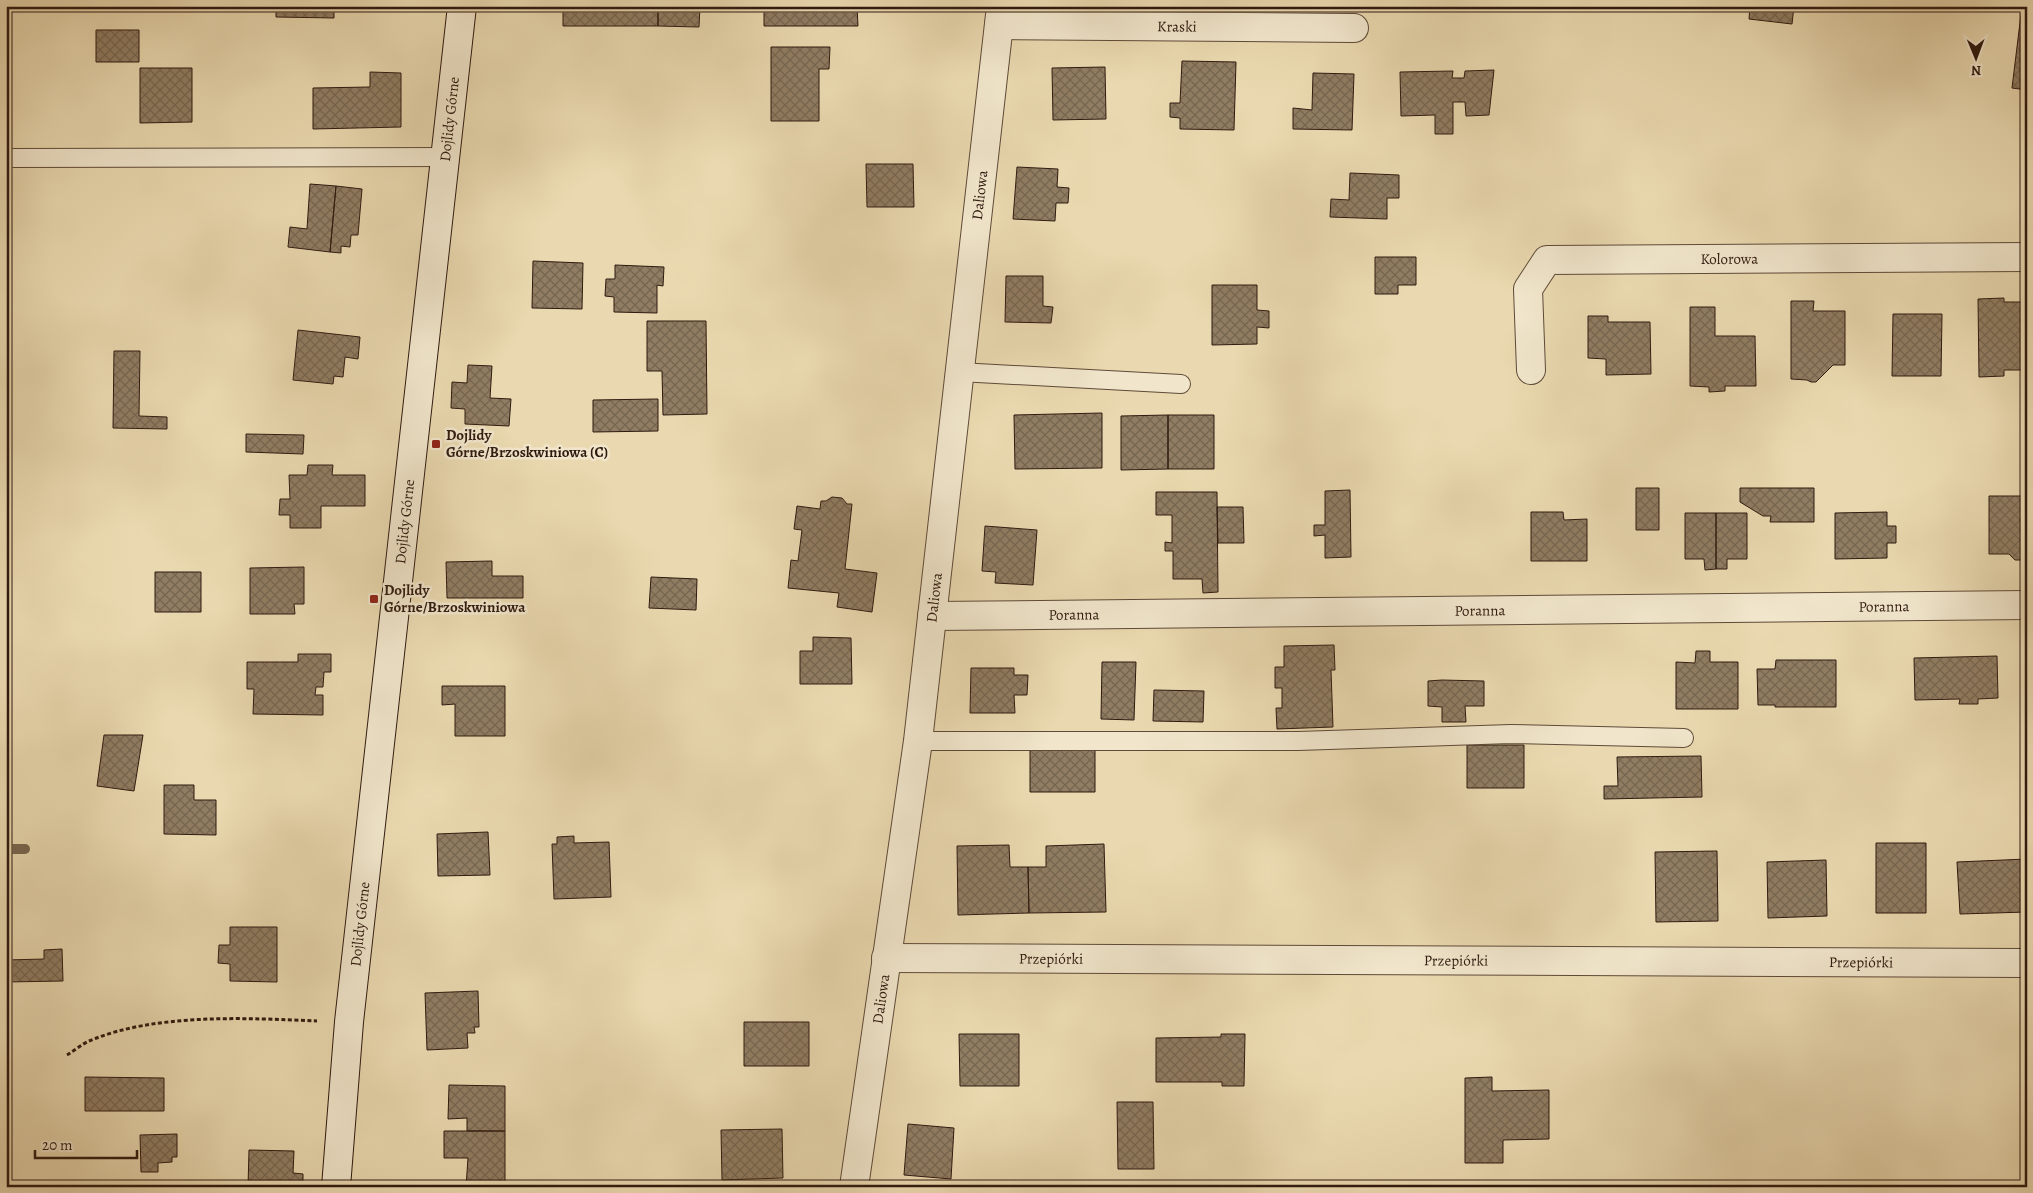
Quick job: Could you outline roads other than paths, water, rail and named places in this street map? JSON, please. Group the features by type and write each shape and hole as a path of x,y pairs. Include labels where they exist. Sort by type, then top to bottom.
{"street":[{"name":"Dojlidy Górne","path":"336,1187 349,1022 462,6"},
{"name":"Kraski","path":"1000,16 1354,28"},
{"name":"Daliowa","path":"854,1187 918,741 1000,16"},
{"name":"Kolorowa","path":"1531,370 1528,289 1547,260 2027,257"},
{"name":"Poranna","path":"932,616 2027,605"},
{"name":"Przepiórki","path":"886,958 2027,963"}],"lane":[{"path":"6,158 446,157"},
{"path":"959,372 1181,384"},
{"path":"918,741 1298,741 1511,734 1684,738"}],"waterway":[{"path":"6,849 25,849"}],"place":[{"name":"Dojlidy Górne/Brzoskwiniowa (C)","path":"436,444"},
{"name":"Dojlidy Górne/Brzoskwiniowa","path":"374,599"}]}
